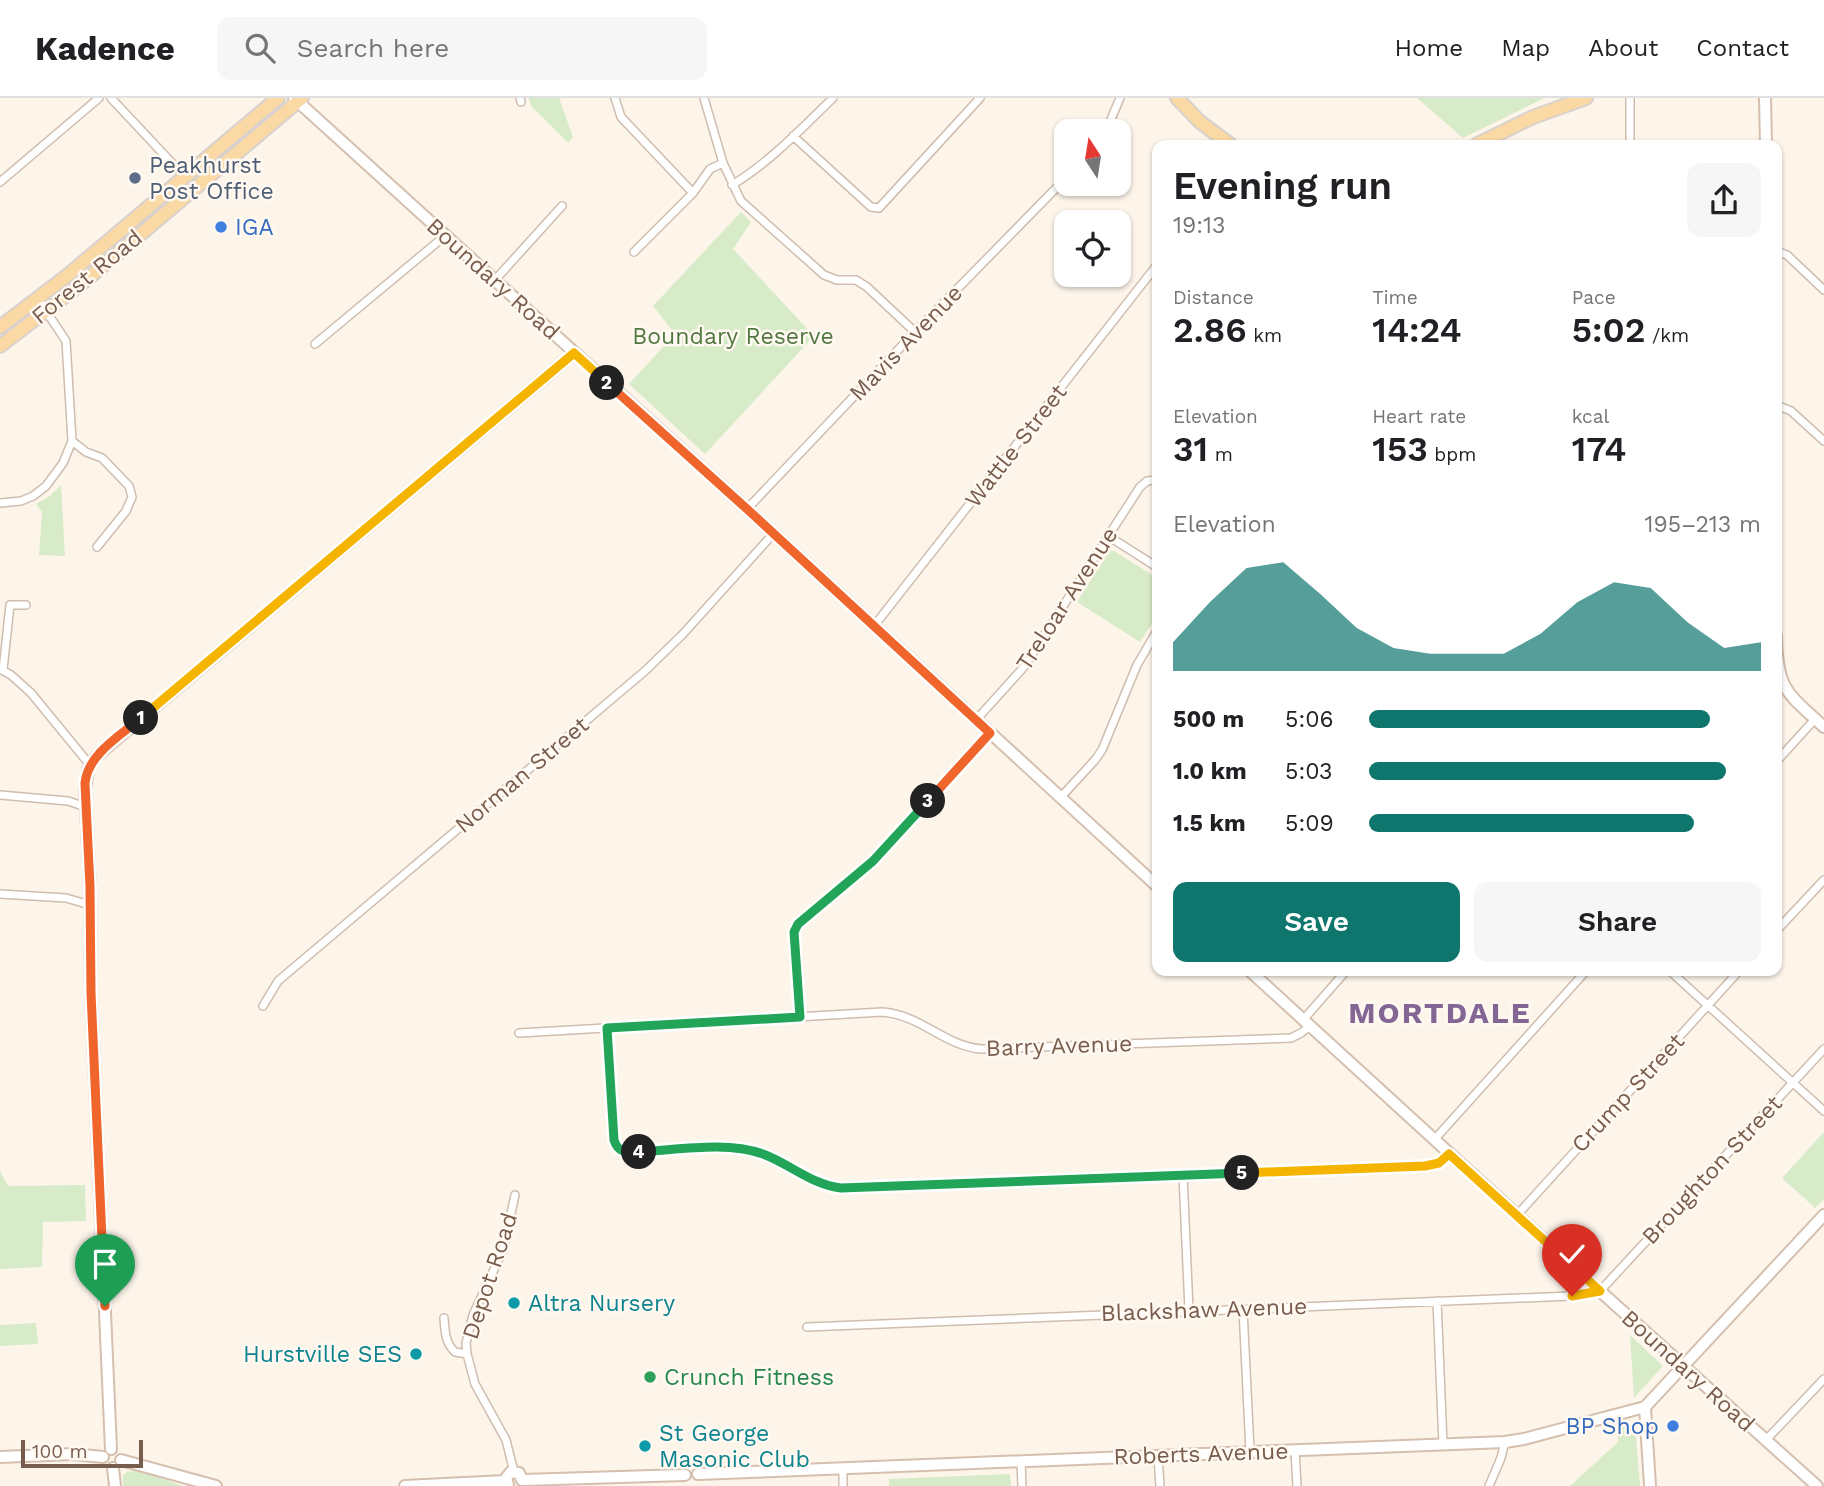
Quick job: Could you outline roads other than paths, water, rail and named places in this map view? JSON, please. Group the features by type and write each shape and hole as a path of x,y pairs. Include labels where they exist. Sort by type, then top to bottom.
{"main road":[{"path":"251,121 264,98"},
{"name":"Forest Road","path":"0,327 38,299 278,98"},
{"path":"1177,98 1200,122 1224,140"},
{"path":"1486,140 1533,117 1586,98"},
{"name":"Forest Road","path":"0,346 47,311 298,99"}],"street":[{"path":"0,182 99,98"},
{"path":"111,98 185,177"},
{"path":"615,98 621,117 693,193"},
{"path":"704,98 723,163 741,201 824,275 837,280 856,280 915,332"},
{"path":"732,185 745,177 834,98"},
{"path":"793,136 871,206 879,208 981,98"},
{"path":"1109,98 1119,100 1111,119"},
{"path":"1765,98 1766,140"},
{"name":"Boundary Road","path":"298,99 1152,881"},
{"path":"1630,102 1630,140"},
{"path":"634,252 693,193 710,169 723,163"},
{"name":"Mavis Avenue","path":"747,509 1054,190"},
{"path":"495,280 562,205"},
{"path":"315,344 446,235"},
{"path":"1782,254 1824,290"},
{"name":"Wattle Street","path":"874,626 1152,271"},
{"path":"0,503 21,501 46,486 63,463 72,441 66,341 38,299"},
{"path":"216,1486 117,1464 105,1465 107,1453 85,779 96,757 113,742 574,353"},
{"path":"1782,407 1791,411 1824,441"},
{"path":"72,441 86,452 102,458 129,486 132,497 126,511 97,547"},
{"name":"Treloar Avenue","path":"976,720 1023,668 1140,487 1152,480"},
{"name":"Norman Street","path":"263,1006 278,981 645,671 683,634 773,534"},
{"path":"1108,536 1152,564"},
{"path":"26,606 10,605 2,669 31,693 90,765"},
{"path":"1061,797 1102,750 1137,665 1152,640"},
{"path":"1782,682 1785,689 1820,723 1782,757"},
{"path":"800,1017 794,932 798,924 873,861 990,733"},
{"path":"0,795 68,801 86,807"},
{"path":"1782,925 1824,880"},
{"path":"0,894 66,898 90,905"},
{"name":"Boundary Road","path":"1255,976 1817,1486"},
{"path":"1306,1023 1342,976"},
{"path":"1434,1140 1582,976"},
{"path":"1676,976 1824,1111"},
{"name":"Crump Street","path":"1517,1215 1734,976"},
{"name":"Barry Avenue","path":"519,1033 874,1013 899,1014 916,1020 955,1043 981,1049 1291,1038 1301,1033 1306,1023"},
{"path":"607,1028 614,1140 619,1150 625,1153 744,1148 782,1162 812,1180 841,1188 1425,1166 1439,1163 1449,1154"},
{"name":"Broughton Street","path":"1600,1291 1824,1049"},
{"path":"1183,1175 1189,1310"},
{"name":"Depot Road","path":"515,1195 503,1250 470,1324 467,1354 475,1384 506,1440 518,1479"},
{"path":"1650,1486 1645,1407 1824,1215"},
{"name":"Blackshaw Avenue","path":"807,1327 1572,1296 1600,1291"},
{"path":"1437,1301 1443,1444"},
{"path":"1244,1309 1250,1451"},
{"path":"444,1318 450,1346 455,1352 467,1354"},
{"path":"1765,1441 1824,1379"},
{"name":"Roberts Avenue","path":"518,1479 685,1475 692,1469 698,1474 1505,1442 1645,1407"},
{"path":"1489,1486 1505,1442"},
{"path":"1295,1450 1297,1486"},
{"path":"0,1457 119,1452 115,1486"},
{"path":"1158,1456 1160,1486"},
{"path":"1021,1461 1022,1486"},
{"path":"842,1468 843,1486"},
{"path":"405,1486 507,1483 507,1476 518,1479"}],"place":[{"name":"Peakhurst Post Office","path":"135,178"},
{"name":"IGA","path":"221,227"},
{"name":"Altra Nursery","path":"514,1303"},
{"name":"Hurstville SES","path":"416,1354"},
{"name":"Crunch Fitness","path":"650,1377"},
{"name":"BP Shop","path":"1673,1426"},
{"name":"St George Masonic Club","path":"645,1446"}],"district":[{"name":"MORTDALE","path":"1440,1012"}],"park label":[{"name":"Boundary Reserve","path":"733,336"}]}
